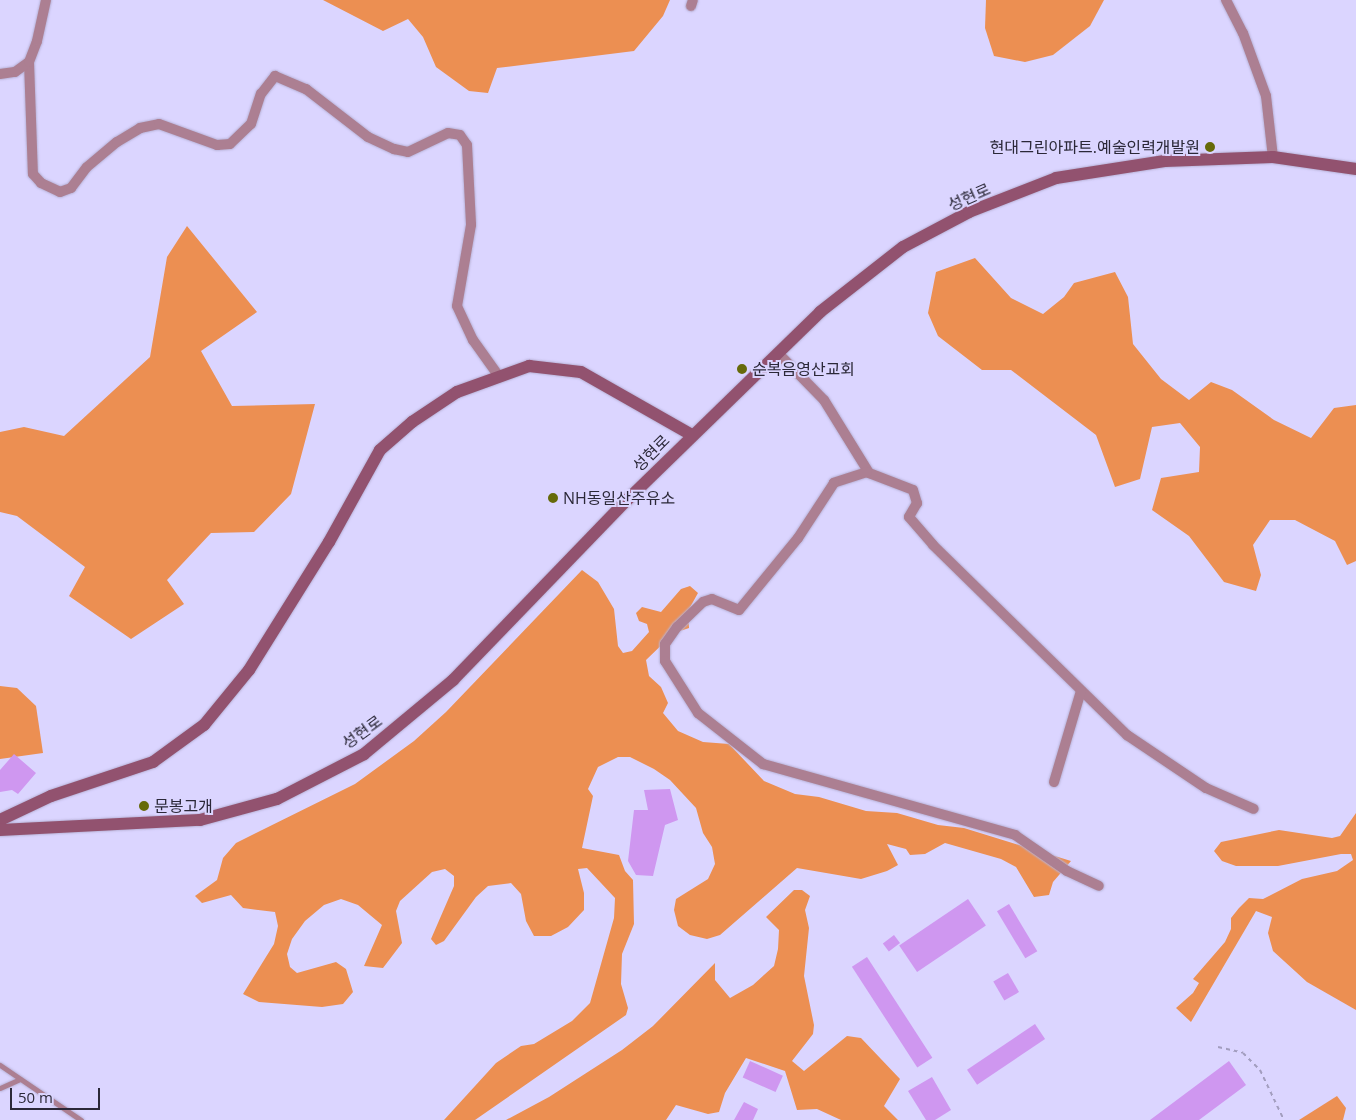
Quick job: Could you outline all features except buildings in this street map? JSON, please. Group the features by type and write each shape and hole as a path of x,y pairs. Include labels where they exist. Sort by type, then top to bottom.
{"main road":[{"name":"성현로","path":"0,830 200,820 277,799 364,754 453,680 692,435 820,312 903,247 978,209 1056,178 1166,161 1272,157 1356,169"},
{"path":"0,820 51,796 153,762 204,725 249,670 329,542 380,450 412,422 457,392 498,375 530,366 581,372 692,435"}],"street":[{"path":"46,0 37,42 29,62 33,174 41,183 60,192 71,188 87,167 118,142 140,128 160,124 217,144 230,144 251,124 261,94 275,76 306,89 368,138 394,149 408,152 448,133 460,135 467,145 471,225 458,306 474,340 498,375"},
{"path":"1226,0 1244,33 1266,96 1272,157"},
{"path":"0,74 14,72 29,62"},
{"path":"778,353 824,400 867,472 913,490 917,503 909,517 1081,691 1127,735 1206,788 1254,810"},
{"path":"867,472 834,484 798,538 739,610 712,599 703,602 677,627 665,644 665,661 698,713 763,764 1015,835 1067,871 1099,886"},
{"path":"1054,782 1081,691"}],"lane":[{"path":"0,1065 81,1120"},
{"path":"0,1088 20,1079"}],"path":[{"path":"1218,1047 1242,1053 1260,1070 1284,1120"}],"shaded area":[{"path":"323,0 670,0 663,16 634,51 497,68 488,93 469,91 436,67 423,37 408,19 383,31"},
{"path":"986,0 1104,0 1090,26 1053,55 1025,62 994,56 985,28"},
{"path":"187,226 257,312 201,351 232,406 315,404 291,494 254,532 211,533 167,580 184,604 131,639 69,596 85,567 17,516 0,512 0,432 24,427 64,436 150,357 167,257"},
{"path":"975,258 1011,298 1043,314 1064,297 1074,283 1115,272 1128,297 1133,344 1161,379 1189,400 1211,382 1232,390 1274,420 1311,438 1334,408 1356,405 1356,561 1347,565 1335,541 1295,520 1270,520 1253,545 1261,575 1256,591 1224,582 1189,536 1152,510 1161,478 1199,472 1200,447 1180,423 1152,427 1140,479 1115,487 1096,435 1011,370 982,370 938,336 928,313 936,272"},
{"path":"582,570 598,582 614,609 618,646 623,653 632,651 649,632 647,624 639,621 636,613 642,607 661,612 681,589 690,586 698,593 688,611 689,628 674,633 646,660 649,676 661,687 668,703 663,713 678,731 703,742 729,744 764,781 795,794 819,797 866,811 897,813 938,825 964,828 1071,861 1053,882 1049,895 1034,897 1016,867 1001,859 945,843 925,854 910,855 906,849 887,844 898,865 887,871 861,879 797,868 720,935 707,939 690,935 678,926 674,910 676,899 708,879 715,864 712,847 703,833 696,808 670,780 654,769 630,757 618,757 598,767 588,789 593,796 582,848 619,855 625,871 633,880 634,924 622,954 621,984 628,1008 626,1015 475,1120 444,1120 496,1063 521,1046 534,1044 572,1021 590,1003 614,918 615,898 587,868 578,869 584,893 584,910 568,927 551,936 534,936 526,921 521,894 511,883 488,886 476,897 444,941 436,945 431,939 454,886 454,876 445,869 432,872 400,901 396,911 402,943 383,968 364,966 382,925 358,905 341,899 324,905 305,921 292,939 287,954 290,967 297,973 336,962 346,969 353,992 343,1004 322,1007 259,1002 243,994 274,944 278,926 275,912 243,908 231,895 202,903 195,896 217,880 223,858 236,843 355,784 414,741 446,712"},
{"path":"0,686 17,688 36,706 43,753 0,759"},
{"path":"1356,813 1356,1010 1307,982 1273,951 1268,933 1272,917 1256,911 1191,1022 1176,1008 1193,993 1199,983 1193,979 1225,942 1231,929 1231,918 1249,898 1263,899 1302,879 1337,871 1353,860 1351,854 1341,854 1278,866 1236,866 1222,861 1214,851 1221,842 1279,830 1332,838 1340,836"},
{"path":"794,890 802,890 810,896 805,910 809,928 804,976 814,1025 813,1034 792,1061 804,1071 847,1036 861,1038 900,1079 884,1106 898,1120 841,1120 817,1109 797,1110 785,1071 746,1058 725,1093 719,1112 708,1114 676,1105 666,1120 506,1120 549,1097 622,1050 653,1026 715,963 715,980 730,998 753,985 774,966 778,949 779,930 766,917"},
{"path":"1337,1096 1346,1108 1343,1120 1299,1120"}],"place":[{"name":"현대그린아파트.예술인력개발원","path":"1210,147"},
{"name":"순복음영산교회","path":"742,369"},
{"name":"NH동일산주유소","path":"553,498"},
{"name":"문봉고개","path":"144,806"}]}
